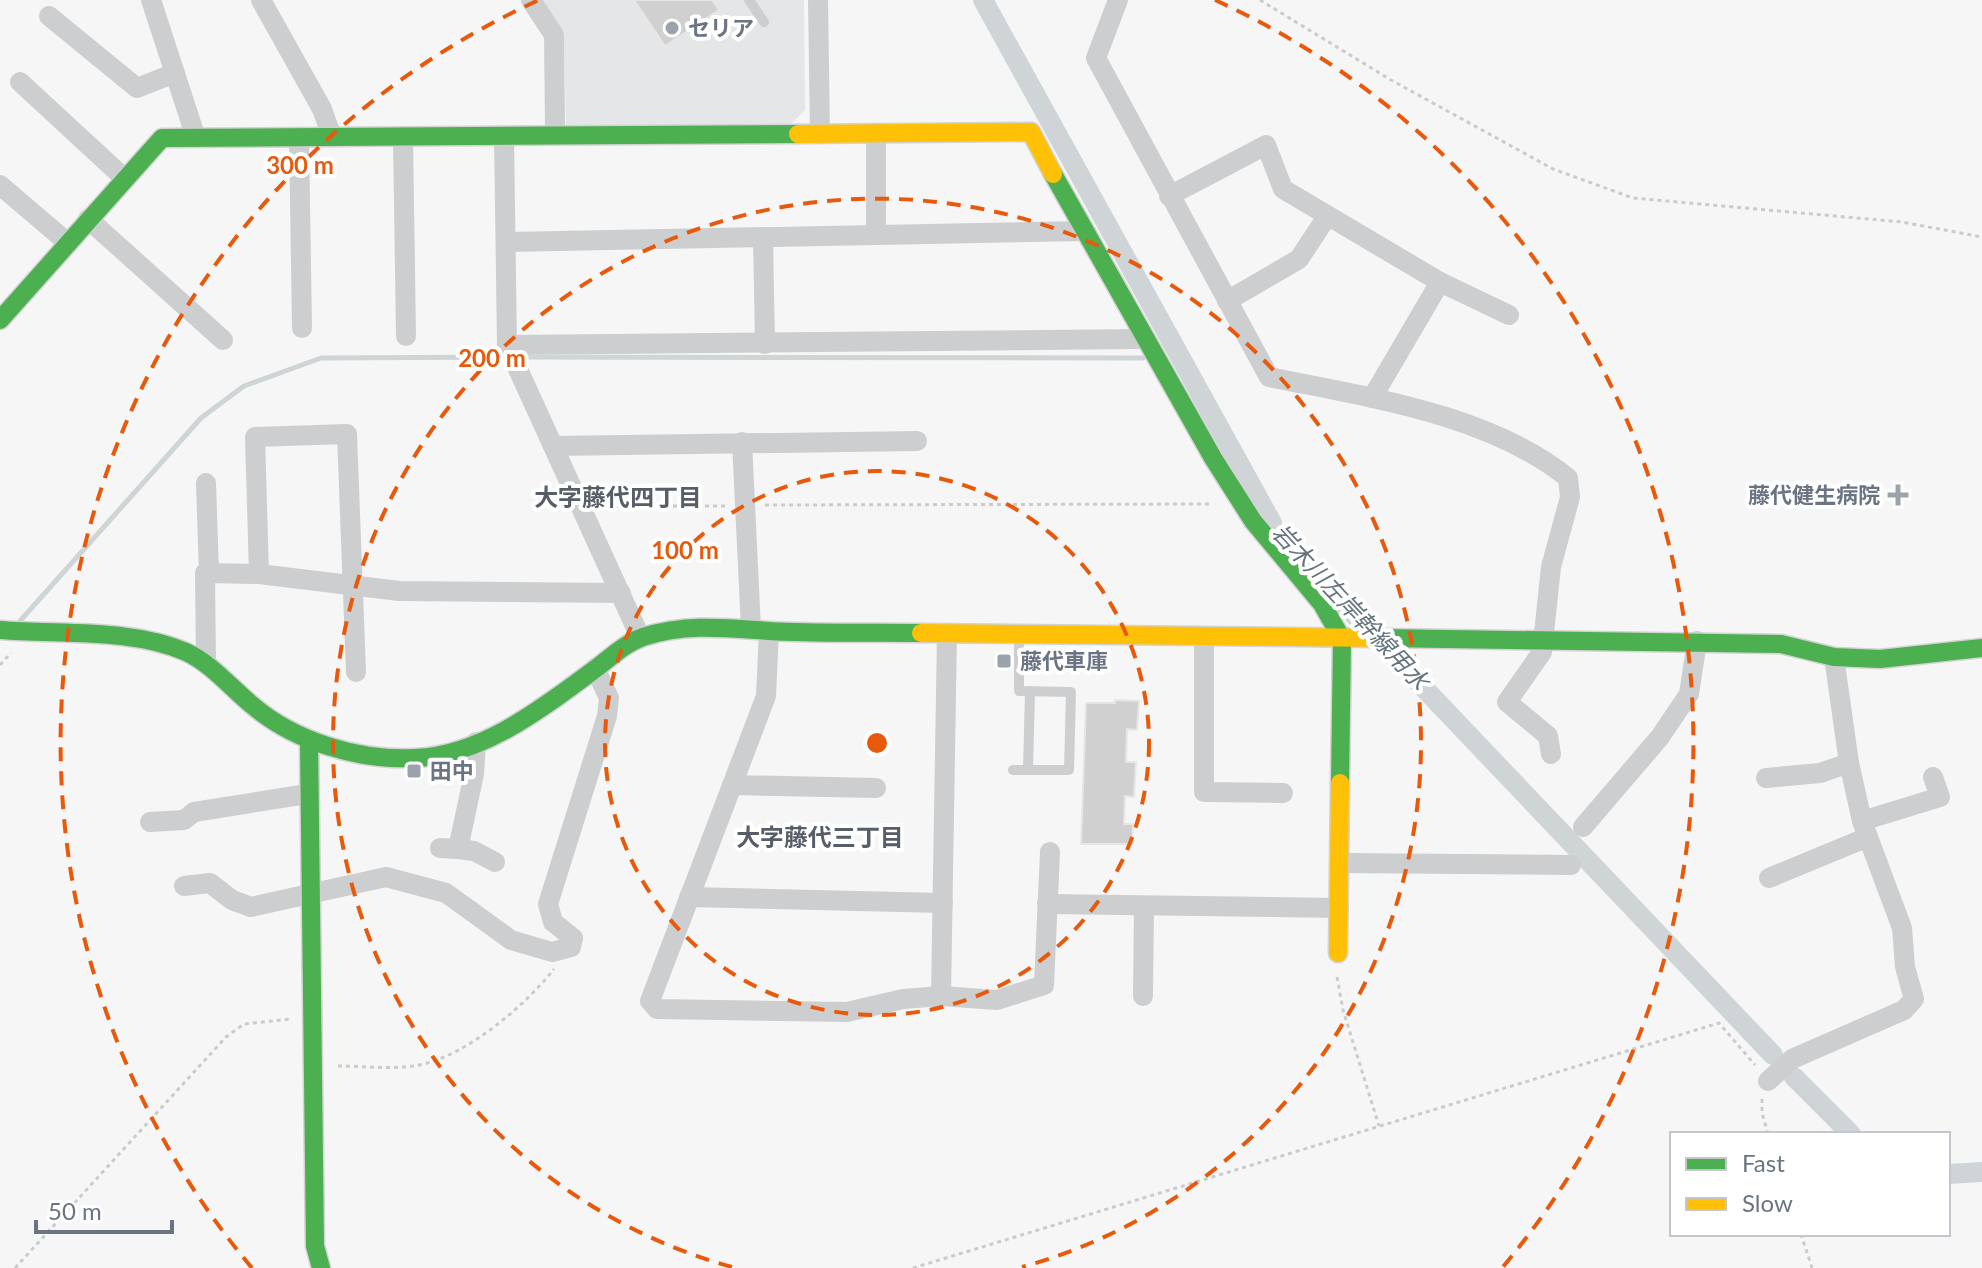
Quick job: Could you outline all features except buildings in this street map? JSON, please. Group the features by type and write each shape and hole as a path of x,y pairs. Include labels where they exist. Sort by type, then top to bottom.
{"street":[{"path":"151,0 196,138"},
{"path":"261,0 322,109 332,137"},
{"path":"531,0 554,35 555,127"},
{"path":"818,0 820,134"},
{"path":"1118,0 1096,58 1269,377 1372,398 1505,439 1546,460 1568,478 1570,497 1551,567 1542,652 1507,702 1548,736 1551,754"},
{"path":"49,16 137,88 175,73"},
{"path":"20,82 124,178"},
{"path":"0,320 162,138 1031,132 1142,339 1241,504 1269,545 1331,613 1342,639 1338,953"},
{"path":"876,133 876,234"},
{"path":"299,137 302,328"},
{"path":"403,137 406,336"},
{"path":"504,137 512,354 640,637"},
{"path":"1169,196 1266,145 1283,189 1326,218 1440,282 1509,315"},
{"path":"0,185 68,243"},
{"path":"1227,301 1299,259 1326,218"},
{"path":"88,219 223,340"},
{"path":"507,242 1083,231"},
{"path":"763,237 765,344"},
{"path":"1372,398 1440,282"},
{"path":"512,354 765,344 1142,339"},
{"path":"259,574 255,437 347,434 356,672"},
{"path":"553,446 917,441"},
{"path":"742,442 745,505 766,696 650,1001 657,1009 847,1012 903,999 941,996 997,1000 1044,985 1050,852"},
{"path":"206,483 209,573"},
{"path":"206,664 205,573 259,574 399,591 621,593"},
{"path":"10,631 145,642 177,648 206,664 260,713 309,740 413,758 435,756 476,742 527,717 640,637 687,626 760,630 1204,637 1697,641 1781,644 1834,657 1880,659 1982,648"},
{"path":"941,996 947,633"},
{"path":"1204,637 1204,792 1283,793"},
{"path":"1583,827 1660,737 1689,694 1697,641"},
{"path":"1768,1081 1792,1059 1904,1010 1914,999 1905,967 1902,928 1865,829 1849,763 1834,657"},
{"path":"184,886 210,883 232,900 251,907 386,877 446,893 511,940 552,952 571,947 573,938 553,922 548,904 607,716 609,698 595,668"},
{"path":"309,740 307,794 313,891 315,1017 315,1246 321,1268"},
{"path":"476,742 474,774 449,848 474,851 495,862"},
{"path":"1766,778 1820,773 1849,763"},
{"path":"1769,878 1865,829 1940,797 1933,777"},
{"path":"732,785 876,788"},
{"path":"150,822 184,820 194,812 307,794"},
{"path":"1339,863 1571,865"},
{"path":"689,897 943,903"},
{"path":"1047,904 1339,908"},
{"path":"1137,984 1144,906"}],"lane":[{"path":"749,0 764,22"},
{"path":"1013,770 1069,770 1071,692 1019,691 1019,634"},
{"path":"1028,770 1030,691"}],"path":[{"path":"1260,0 1391,80 1553,169 1633,198 1902,222 1982,237"},
{"path":"581,507 1241,504"},
{"path":"315,1065 420,1065 458,1049 510,1015 540,987 571,947"},
{"path":"1338,953 1336,965 1343,1010 1379,1126"},
{"path":"15,1268 226,1037 244,1024 315,1017"},
{"path":"913,1268 1719,1023 1768,1081 1762,1094 1762,1113 1767,1132"},
{"path":"1802,1236 1812,1268"}],"shaded area":[{"path":"543,0 804,0 805,110 789,126 566,126 564,34"}],"waterway":[{"name":"岩木川左岸幹線用水","path":"983,0 1272,523"},
{"path":"20,621 201,418 244,386 321,358 507,357"},
{"path":"517,357 1143,358"},
{"name":"岩木川左岸幹線用水","path":"1305,563 1773,1055"},
{"name":"岩木川左岸幹線用水","path":"1794,1077 1849,1132"},
{"name":"岩木川左岸幹線用水","path":"1950,1174 1982,1172"}],"traffic: fast":[{"path":"0,320 162,138 798,134"},
{"path":"1053,174 1213,458 1253,521 1322,604 1342,639 1340,783"},
{"path":"0,630 119,636 165,644 204,663 269,718 308,739 351,752 395,758 441,755 489,738 535,712 625,646 659,633 706,628 921,633"},
{"path":"1383,638 1781,644 1834,657 1880,659 1982,648"},
{"path":"309,740 315,1246 321,1268"}],"traffic: slow":[{"path":"798,134 1031,132 1053,174"},
{"path":"921,633 1383,638"},
{"path":"1338,953 1340,783"}],"place":[{"name":"セリア","path":"672,28"},
{"name":"藤代健生病院","path":"1898,495"},
{"name":"藤代車庫","path":"1004,661"},
{"name":"田中","path":"414,771"}],"district":[{"name":"大字藤代四丁目","path":"618,498"},
{"name":"大字藤代三丁目","path":"820,838"}]}
